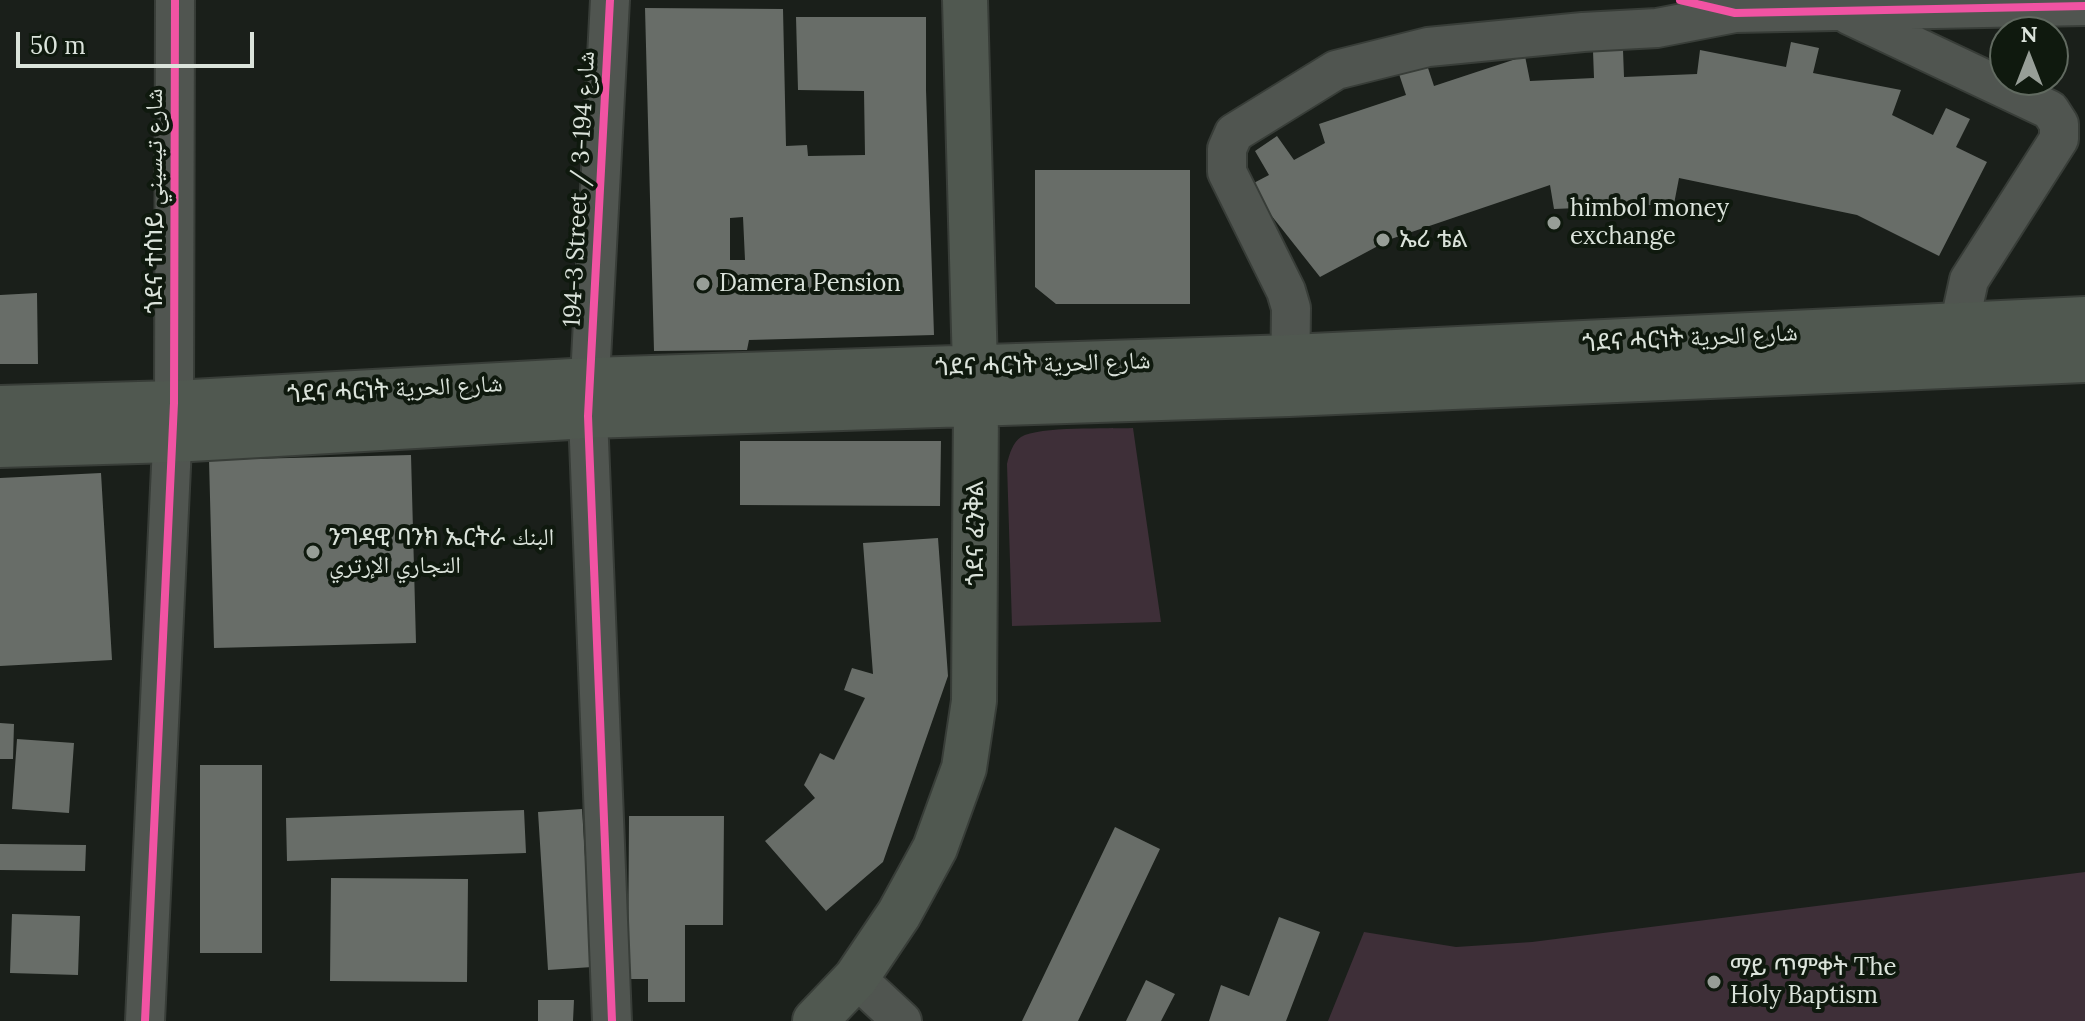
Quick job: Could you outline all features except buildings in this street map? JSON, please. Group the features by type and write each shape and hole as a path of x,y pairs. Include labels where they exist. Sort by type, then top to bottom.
{"main road":[{"name":"ጎደና ፈንቅል","path":"815,1021 856,978 899,914 935,848 964,768 974,701 975,386 965,0"},
{"name":"ጎደና ሓርነት شارع الحرية","path":"0,445 174,421 590,398 1290,376 1959,345 2085,319"},
{"name":"ጎደና ሓርነት شارع الحرية","path":"1959,345 2085,360"},
{"name":"ጎደና ሓርነት شارع الحرية","path":"0,408 174,421"}],"street":[{"name":"ጎደና ተሰነይ شارع تيسيني","path":"145,1021 174,421 175,0"},
{"name":"194-3 Street / شارع 194-3","path":"610,0 590,398 612,1021"},
{"path":"1680,0 1735,13"},
{"path":"1290,376 1291,308 1286,291 1227,172 1227,149 1234,133 1336,70 1428,47 1657,28 1735,13 2085,6"},
{"path":"1843,12 2050,110 2059,124 2059,139 1969,280 1959,345"},
{"path":"856,978 902,1021"}],"shaded area":[{"path":"1133,428 1161,622 1012,626 1007,464 1014,445 1021,437 1043,431"},
{"name":"ማይ ጥምቀት The Holy Baptism","path":"2085,872 2085,1021 1328,1021 1364,932 1456,947 1532,942"}],"cycle path":[{"path":"145,1021 174,403 175,0"},
{"path":"610,0 588,416 612,1021"},
{"path":"1680,0 1735,13 2085,6"}],"place":[{"name":"himbol money exchange","path":"1554,223"},
{"name":"ኤሪ ቴል","path":"1383,240"},
{"name":"Damera Pension","path":"703,284"},
{"name":"ንግዳዊ ባንክ ኤርትራ البنك التجاري الإرتري","path":"313,552"},
{"name":"ማይ ጥምቀት The Holy Baptism","path":"1714,982"}]}
